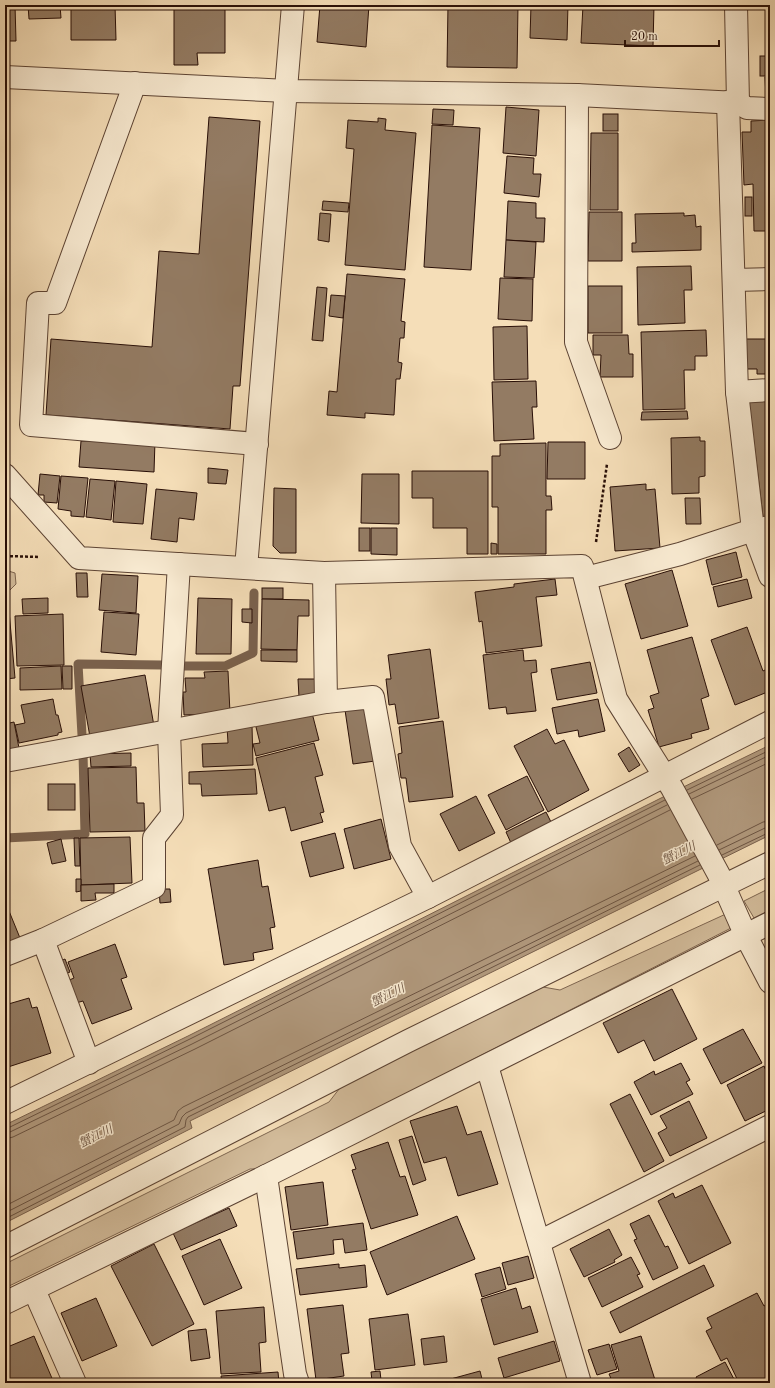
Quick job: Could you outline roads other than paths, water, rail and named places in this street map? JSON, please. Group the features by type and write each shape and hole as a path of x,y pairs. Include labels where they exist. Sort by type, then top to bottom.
{"street":[{"path":"246,568 293,5"},
{"path":"736,5 733,102 734,280 737,392 770,576"},
{"path":"5,77 287,90 577,94 733,102 747,108 770,110"},
{"path":"135,83 55,303 38,303 31,425 257,444"},
{"path":"577,94 576,342 610,438"},
{"path":"734,280 770,279"},
{"path":"737,392 770,390"},
{"path":"5,475 79,558 324,573 582,566 589,577 616,699 668,781 721,880 746,936 770,982"},
{"path":"589,577 680,554 762,528"},
{"path":"5,955 43,940 154,887 154,838 172,815 169,731 179,564"},
{"path":"324,573 326,702"},
{"path":"5,761 326,702 373,697 400,846 428,897"},
{"path":"5,1103 668,781 770,722"},
{"path":"5,1247 721,880 770,863"},
{"path":"5,1303 266,1176 770,923"},
{"path":"43,940 89,1063"},
{"path":"487,1066 580,1383"},
{"path":"539,1242 770,1126"},
{"path":"266,1176 295,1374 298,1383"},
{"path":"34,1290 75,1383"}],"water":[{"name":"蟹江川","path":"770,745 770,835 190,1121 192,1128 5,1223 5,1125 188,1036 671,793"}],"waterway":[{"path":"184,666 225,666 253,653 254,593"},
{"path":"82,735 78,664 162,665"},
{"path":"5,838 85,834 83,753"}]}
